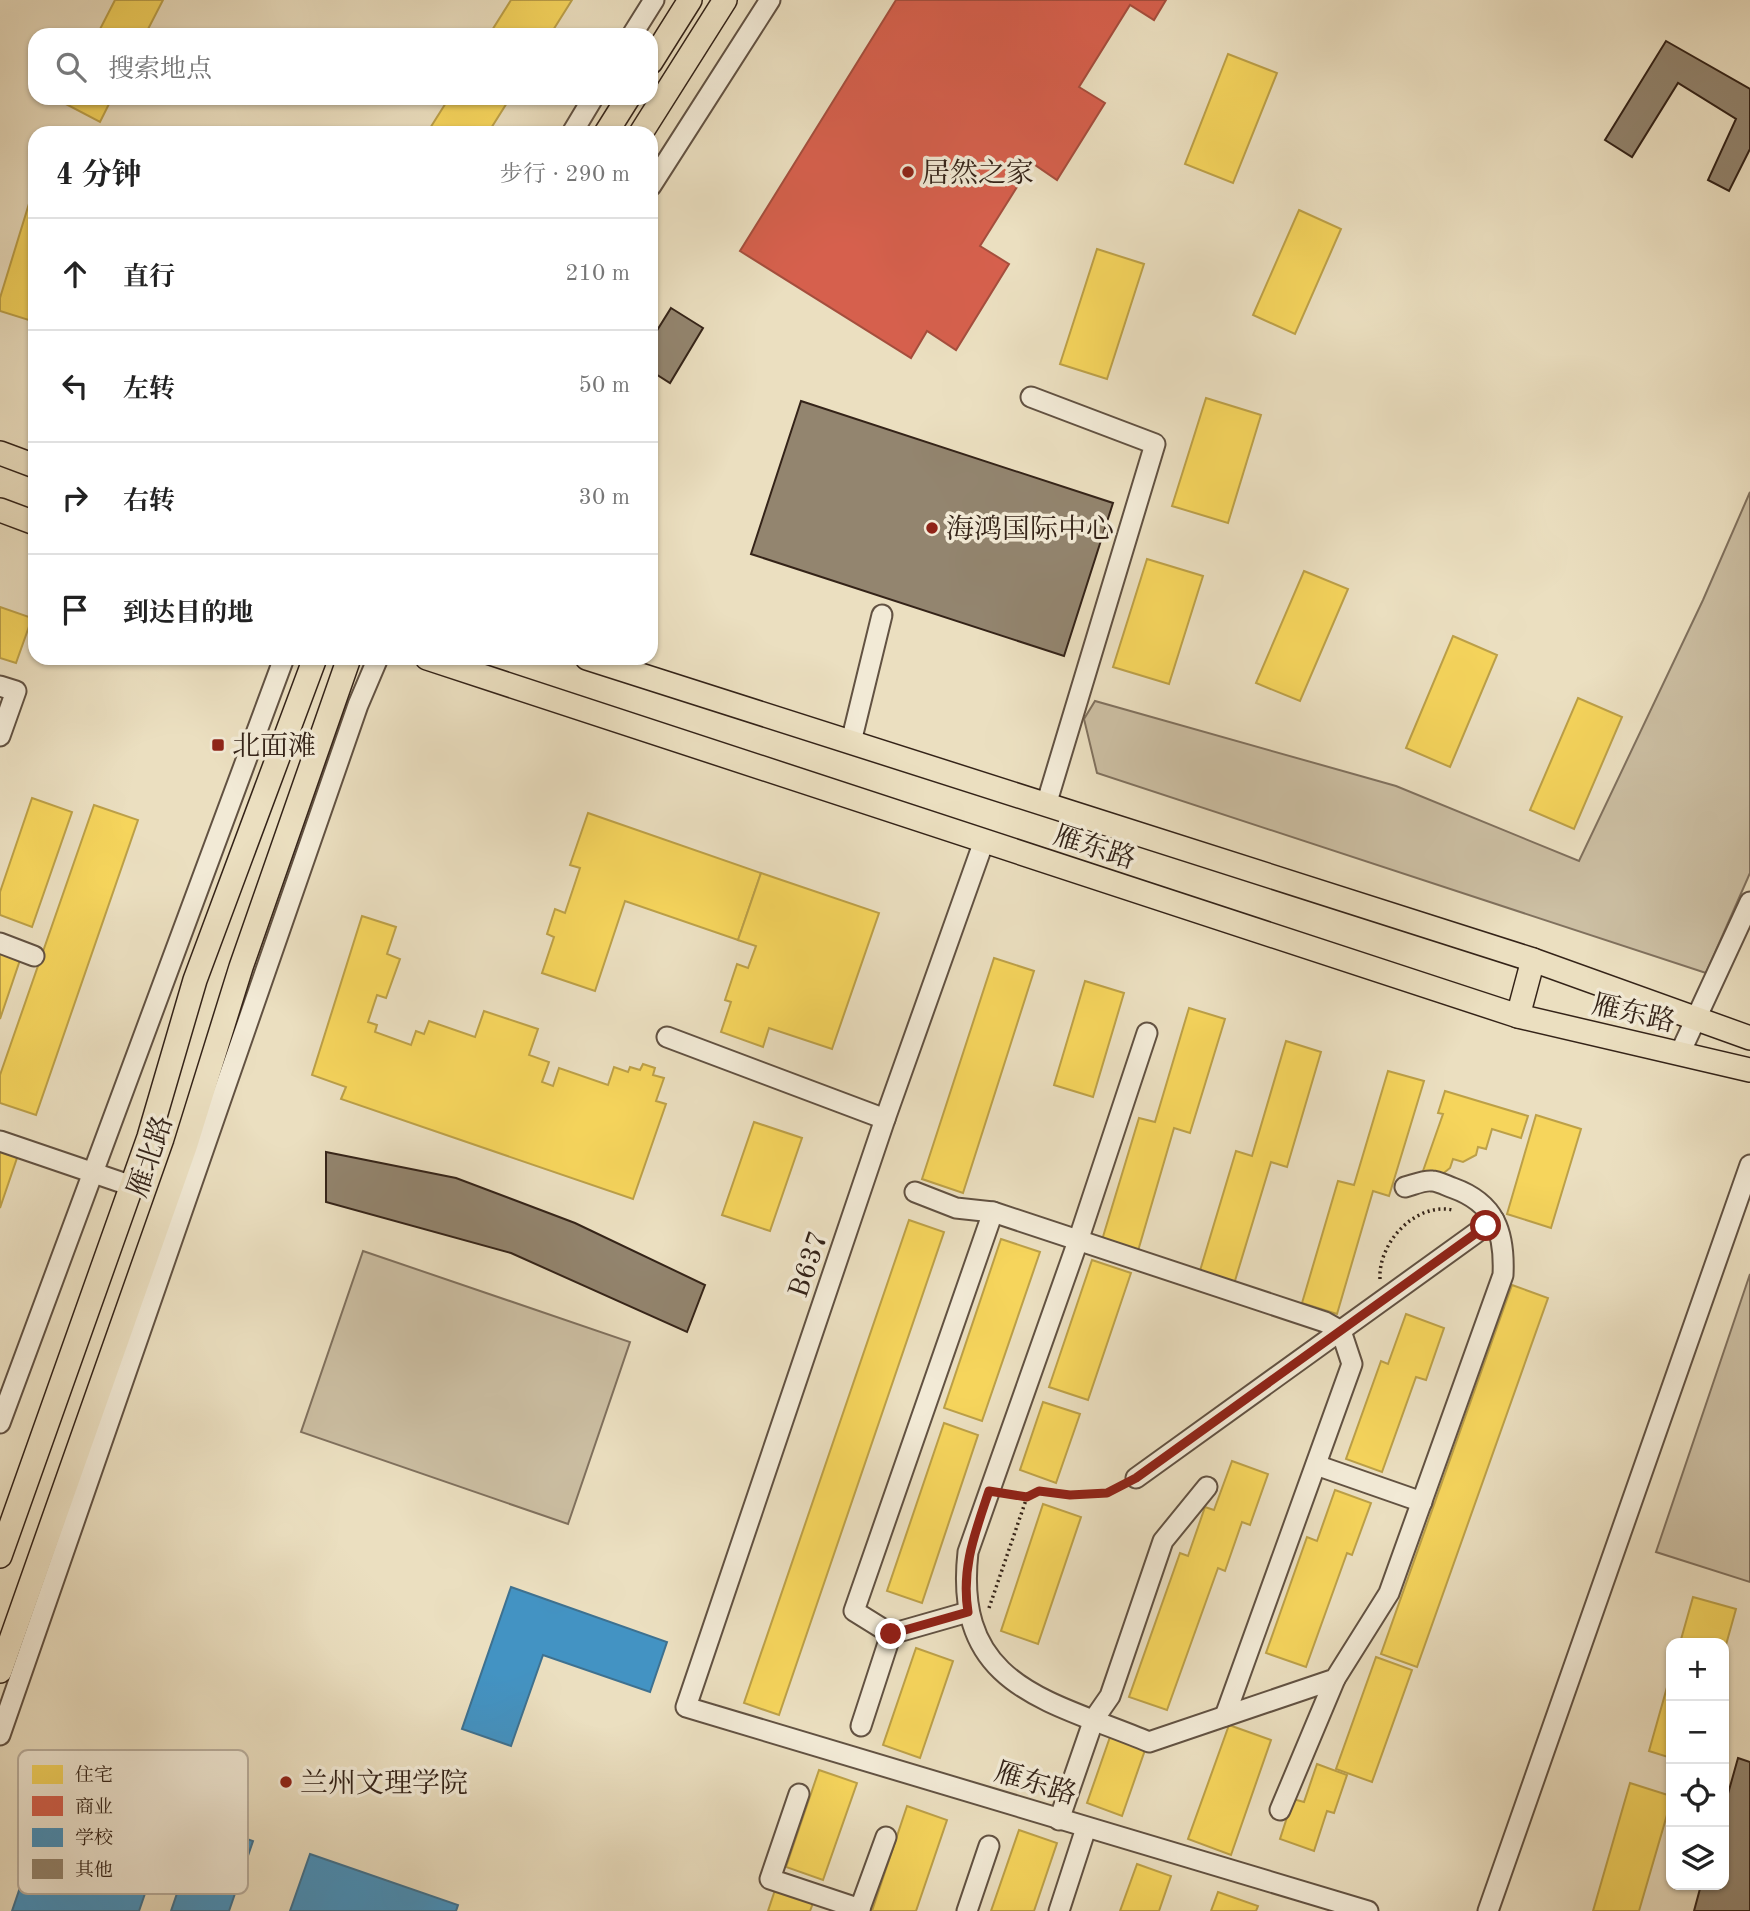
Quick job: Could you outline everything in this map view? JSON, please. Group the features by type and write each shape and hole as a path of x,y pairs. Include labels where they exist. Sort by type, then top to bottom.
{"main road":[{"path":"645,126 726,0"},
{"path":"658,48 680,4"},
{"path":"610,126 624,105"},
{"path":"0,453 28,463"},
{"path":"0,510 28,520"},
{"name":"雁北路","path":"0,1553 149,1137 195,980 312,665"},
{"name":"雁北路","path":"0,1671 185,1147 241,967 347,665"},
{"name":"雁东路","path":"448,665 1518,1016 1750,1070"},
{"name":"雁东路","path":"609,665 1533,960 1750,1038"},
{"path":"1518,1016 1533,960"}],"street":[{"path":"636,28 654,0"},
{"path":"658,175 770,0"},
{"path":"576,126 589,105"},
{"path":"1031,397 1155,444 1046,805"},
{"path":"851,742 883,615"},
{"path":"0,1423 281,665"},
{"path":"0,1735 358,705 375,665"},
{"path":"0,686 16,691 0,736"},
{"name":"B637","path":"686,1707 886,1119 984,841"},
{"path":"1680,1053 1750,902"},
{"path":"0,943 34,956"},
{"path":"1147,1033 1078,1241 968,1552 964,1587 968,1612 985,1653 1008,1679 1038,1698 1149,1742 1335,1679"},
{"path":"667,1037 886,1119"},
{"path":"0,1140 132,1186"},
{"path":"1488,1911 1750,1165"},
{"path":"1280,1810 1335,1679 1389,1593 1503,1275 1504,1253 1494,1220 1475,1196 1431,1180 1405,1187"},
{"path":"915,1192 956,1208 993,1212 1325,1322 1341,1331 1352,1364 1225,1716"},
{"path":"968,1612 891,1634 855,1611 993,1212"},
{"path":"1136,1478 1494,1220"},
{"path":"1315,1465 1422,1502"},
{"path":"1059,1820 1094,1719 1110,1696 1163,1541 1207,1488"},
{"path":"861,1726 891,1634"},
{"name":"雁东路","path":"686,1707 1368,1911"},
{"path":"799,1794 770,1879 860,1910 886,1836"},
{"path":"1059,1911 1086,1828"},
{"path":"967,1911 989,1846"}],"path":[{"path":"1387,1298 1380,1284 1379,1268 1392,1240 1412,1219 1427,1210 1458,1211"},
{"path":"989,1491 1027,1497 1039,1491 1070,1495 1107,1493 1136,1478"},
{"path":"978,1638 1027,1497"}],"shaded area":[{"path":"1750,492 1750,873 1706,973 1097,773 1084,719 1095,701 1396,786 1579,861 1703,600"},
{"path":"363,1251 630,1342 568,1524 301,1432"},
{"path":"1750,1274 1750,1582 1656,1552"}],"building: 住宅":[{"path":"115,0 163,0 149,28 101,28"},
{"path":"511,0 572,0 554,28 493,28"},
{"path":"1228,54 1277,73 1233,183 1185,164"},
{"path":"68,105 108,105 100,122"},
{"path":"445,105 506,105 492,126 431,126"},
{"path":"28,207 28,320 0,311 0,298"},
{"path":"1299,210 1341,229 1295,334 1253,315"},
{"path":"1097,249 1144,264 1107,379 1060,364"},
{"path":"1206,398 1261,415 1228,523 1172,506"},
{"path":"1147,559 1203,576 1169,684 1113,667"},
{"path":"1304,571 1348,589 1300,701 1256,683"},
{"path":"0,607 28,617 28,629 16,663 0,658"},
{"path":"1453,636 1497,655 1450,767 1406,748"},
{"path":"1578,698 1622,717 1574,829 1530,810"},
{"path":"32,798 72,812 32,927 0,915 0,892"},
{"path":"94,805 138,820 36,1115 0,1103 0,1075"},
{"path":"588,813 761,873 738,940 625,901 595,991 542,973 554,937 547,934 555,909 565,913 580,868 570,865"},
{"path":"761,873 879,913 832,1049 769,1028 763,1047 721,1032 731,1002 725,1000 737,964 748,968 756,946 738,940"},
{"path":"362,916 396,927 387,954 400,959 386,998 377,995 368,1022 377,1025 375,1032 411,1045 416,1031 424,1034 429,1021 475,1037 484,1011 538,1029 529,1055 549,1062 542,1082 553,1086 559,1068 608,1085 614,1067 628,1072 630,1067 640,1070 643,1064 655,1068 653,1075 664,1078 656,1101 666,1104 633,1199 341,1099 346,1087 312,1075"},
{"path":"0,949 21,957 0,1019"},
{"path":"994,958 1034,971 963,1193 922,1179"},
{"path":"1085,981 1124,993 1093,1097 1054,1085"},
{"path":"1189,1008 1225,1019 1190,1133 1174,1128 1138,1251 1102,1240 1139,1118 1155,1122"},
{"path":"1286,1041 1321,1052 1287,1167 1271,1162 1234,1284 1199,1274 1236,1151 1252,1156"},
{"path":"1388,1071 1424,1081 1389,1196 1373,1191 1337,1314 1302,1303 1338,1181 1354,1185"},
{"path":"1445,1091 1528,1116 1521,1138 1492,1129 1486,1149 1478,1147 1476,1155 1463,1162 1453,1159 1450,1168 1440,1176 1423,1171 1443,1114 1438,1113"},
{"path":"1536,1115 1581,1129 1551,1228 1507,1214"},
{"path":"754,1122 802,1138 770,1231 722,1215"},
{"path":"0,1145 19,1152 0,1208"},
{"path":"909,1220 944,1232 779,1715 744,1703"},
{"path":"1001,1239 1040,1252 982,1421 944,1408"},
{"path":"1092,1260 1131,1273 1088,1400 1049,1387"},
{"path":"1512,1285 1548,1298 1417,1667 1381,1654"},
{"path":"1406,1314 1444,1328 1426,1380 1416,1377 1382,1472 1346,1459 1381,1361 1388,1364"},
{"path":"1043,1402 1080,1414 1056,1483 1020,1470"},
{"path":"944,1423 978,1435 922,1603 887,1591"},
{"path":"1232,1461 1268,1474 1250,1525 1242,1522 1225,1571 1218,1568 1167,1710 1129,1697 1180,1553 1188,1556 1205,1507 1214,1510"},
{"path":"1335,1490 1371,1503 1352,1555 1347,1553 1306,1667 1266,1653 1307,1537 1317,1541"},
{"path":"1043,1504 1081,1517 1038,1644 1001,1631"},
{"path":"1693,1597 1736,1609 1728,1638 1681,1638"},
{"path":"916,1648 953,1661 920,1758 883,1745"},
{"path":"1376,1657 1412,1670 1372,1782 1336,1769"},
{"path":"1666,1691 1666,1756 1649,1751"},
{"path":"1229,1725 1271,1740 1231,1855 1188,1839"},
{"path":"1110,1737 1145,1750 1122,1816 1087,1803"},
{"path":"1317,1764 1347,1775 1334,1813 1327,1811 1314,1851 1280,1839 1293,1799 1304,1802"},
{"path":"819,1770 857,1783 823,1880 786,1867"},
{"path":"1630,1783 1666,1794 1666,1818 1639,1911 1593,1911"},
{"path":"907,1806 947,1820 916,1911 872,1911"},
{"path":"1019,1830 1057,1843 1034,1911 991,1911"},
{"path":"1137,1864 1171,1876 1159,1911 1120,1911"},
{"path":"775,1890 813,1903 810,1911 768,1911"},
{"path":"1218,1892 1258,1906 1256,1911 1211,1911"}],"building: 商业":[{"name":"居然之家","path":"896,0 1166,0 1154,20 1130,5 1079,87 1105,103 1057,180 1032,163 980,246 1009,264 956,350 927,331 911,358 740,251"}],"building: 学校":[{"path":"511,1587 667,1642 650,1692 543,1655 511,1746 462,1729"},
{"path":"248,1839 253,1841 248,1856"},
{"path":"310,1854 458,1905 456,1911 290,1911"},
{"path":"18,1893 145,1894 139,1911 12,1911"},
{"path":"177,1894 235,1894 229,1911 171,1911"}],"building: 其他":[{"path":"1666,41 1750,89 1750,149 1729,191 1708,180 1736,119 1678,83 1632,157 1605,140"},
{"path":"671,308 703,328 670,383 658,375 658,329"},
{"name":"海鸿国际中心","path":"801,401 1113,503 1064,656 751,554"},
{"path":"326,1152 456,1178 575,1223 705,1285 687,1332 511,1253 326,1202"},
{"path":"1738,1758 1750,1762 1750,1911 1694,1911 1700,1890 1729,1890 1729,1790"}],"place":[{"name":"居然之家","path":"908,172"},
{"name":"海鸿国际中心","path":"932,528"},
{"name":"北面滩","path":"218,745"},
{"name":"兰州文理学院","path":"286,1782"}],"route":[{"path":"891,1634 968,1612 964,1587 968,1552 989,1491 1027,1497 1039,1491 1070,1495 1107,1493 1136,1478 1486,1226"}]}
